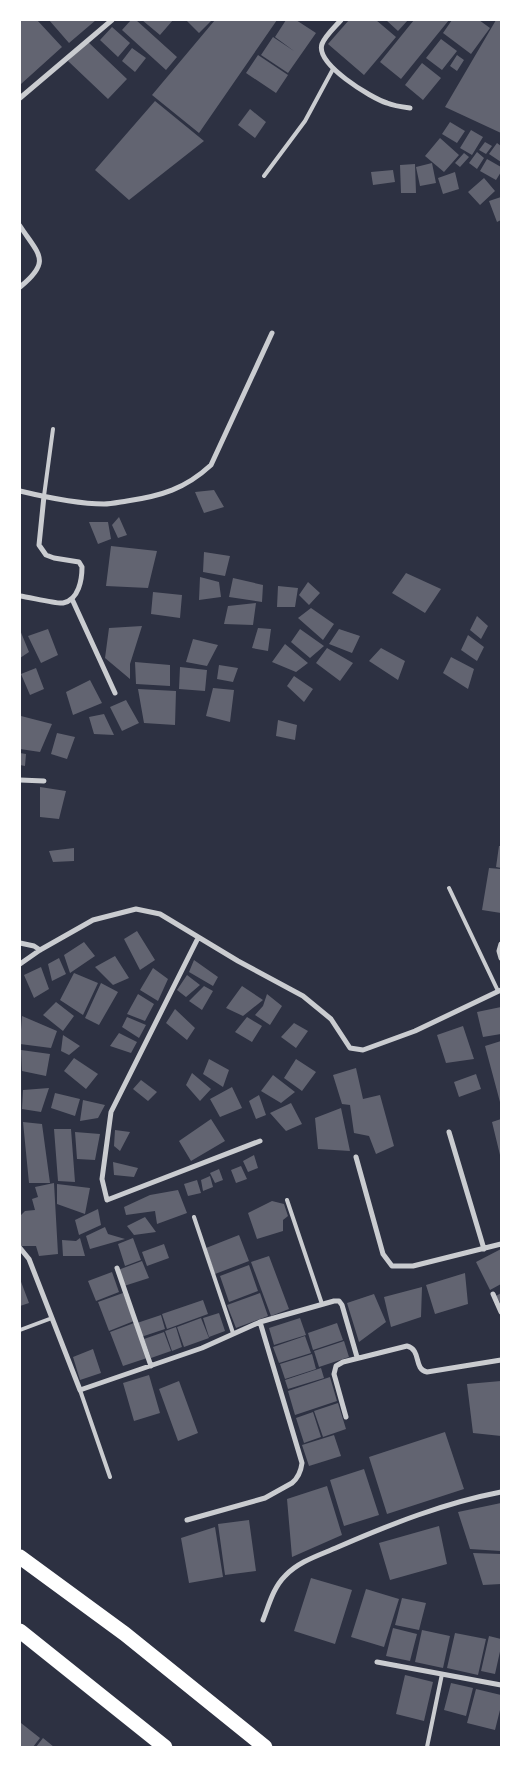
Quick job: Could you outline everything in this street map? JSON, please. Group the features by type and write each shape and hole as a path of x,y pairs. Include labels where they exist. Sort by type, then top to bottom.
{"highway":[{"path":"20,1552 39,1571"},
{"path":"20,1557 125,1634 265,1747"},
{"path":"20,1631 165,1747"}],"street":[{"path":"20,98 112,20"},
{"path":"341,20 322,44 321,54 333,69 357,86 386,103 410,108"},
{"path":"20,226 40,258 39,268 20,287"},
{"path":"20,491 105,504 147,498 177,488 196,478 210,465 272,332"},
{"path":"20,596 63,603 72,599 79,587 82,567 79,562 46,555 39,545 44,496"},
{"path":"72,599 115,693"},
{"path":"20,780 44,781"},
{"path":"20,964 40,950 93,920 136,909 160,914 198,938 303,996 331,1019 342,1039 350,1048 356,1050 363,1050 415,1031 499,991"},
{"path":"198,938 111,1112 102,1179 107,1200 260,1141"},
{"path":"20,943 34,946 40,950"},
{"path":"501,944 499,951 501,958"},
{"path":"449,1132 484,1249"},
{"path":"356,1157 383,1254 392,1266 413,1266 501,1244"},
{"path":"20,1248 29,1259 80,1390 202,1348 260,1322 339,1301 342,1305 357,1357"},
{"path":"117,1268 151,1366"},
{"path":"493,1294 501,1312"},
{"path":"187,1520 264,1498 296,1480 301,1469 302,1463 260,1322"},
{"path":"346,1417 334,1374 336,1366 342,1362 408,1346 415,1351 422,1371 427,1372 501,1360"},
{"path":"264,1620 275,1589 284,1577 307,1560 388,1525 430,1510 501,1492"},
{"path":"377,1662 501,1684"}],"lane":[{"path":"264,176 305,121 333,69"},
{"path":"44,496 53,429"},
{"path":"449,888 499,991"},
{"path":"287,1200 322,1304"},
{"path":"194,1217 234,1333"},
{"path":"20,1330 52,1318"},
{"path":"80,1390 110,1477"},
{"path":"427,1747 442,1674"}],"building":[{"path":"20,20 37,20 62,47 21,84 20,83"},
{"path":"49,20 96,20 69,43"},
{"path":"131,20 136,20 177,57 166,70 122,30"},
{"path":"142,20 173,20 160,35"},
{"path":"186,20 212,20 199,33"},
{"path":"215,20 277,20 199,133 152,95"},
{"path":"286,20 296,20 316,33 288,73 261,55 273,37 294,51 275,37"},
{"path":"349,20 376,20 396,37 364,75 328,44"},
{"path":"386,20 408,20 398,31"},
{"path":"414,20 449,20 401,79 380,62"},
{"path":"452,20 479,20 490,28 471,54 443,33"},
{"path":"496,20 501,21 501,133 445,107"},
{"path":"112,27 130,43 118,57 100,40"},
{"path":"441,39 457,51 442,70 426,58"},
{"path":"87,41 127,79 108,99 68,61"},
{"path":"132,48 146,58 135,72 122,61"},
{"path":"258,55 288,75 276,93 246,73"},
{"path":"457,55 464,60 457,71 450,66"},
{"path":"422,63 441,78 423,100 405,85"},
{"path":"155,101 204,141 129,200 95,170"},
{"path":"250,109 266,122 255,138 238,125"},
{"path":"450,122 465,131 457,143 442,134"},
{"path":"471,130 483,137 472,155 460,148"},
{"path":"440,138 459,155 444,172 425,156"},
{"path":"485,142 492,146 486,154 479,150"},
{"path":"497,143 501,146 501,162 489,154"},
{"path":"477,152 484,158 477,169 469,163"},
{"path":"464,153 469,157 460,167 455,163"},
{"path":"487,159 501,167 501,172 496,180 480,171"},
{"path":"432,163 436,183 420,186 416,167"},
{"path":"415,164 416,193 401,193 400,165"},
{"path":"393,170 395,182 373,185 371,172"},
{"path":"455,172 459,189 443,194 438,178"},
{"path":"484,178 495,191 480,205 468,192"},
{"path":"501,197 501,220 497,222 489,201"},
{"path":"214,490 224,507 204,513 195,492"},
{"path":"119,517 127,535 118,538 112,525"},
{"path":"89,522 108,522 111,539 98,544"},
{"path":"111,546 157,551 148,588 106,586"},
{"path":"204,552 230,556 225,576 203,572"},
{"path":"406,573 441,589 425,613 392,593"},
{"path":"200,577 219,582 221,597 199,600"},
{"path":"233,578 263,585 262,602 229,597"},
{"path":"308,582 320,593 309,605 299,595"},
{"path":"278,586 298,588 295,607 277,607"},
{"path":"153,592 182,595 180,618 151,614"},
{"path":"256,603 253,625 224,624 228,606"},
{"path":"311,608 334,624 323,640 298,618"},
{"path":"477,616 488,626 481,639 470,630"},
{"path":"142,626 130,664 130,679 105,658 109,628"},
{"path":"258,628 271,629 268,651 252,648"},
{"path":"48,629 58,655 41,663 28,636"},
{"path":"300,629 324,646 310,658 291,642"},
{"path":"339,629 360,636 352,653 329,644"},
{"path":"20,630 29,652 20,658"},
{"path":"468,635 484,647 477,661 461,650"},
{"path":"193,639 218,645 207,666 186,662"},
{"path":"285,644 308,663 296,672 272,662"},
{"path":"327,648 353,663 340,681 316,663"},
{"path":"381,648 405,661 398,680 369,661"},
{"path":"451,657 474,669 468,689 443,673"},
{"path":"135,662 170,665 170,686 136,684"},
{"path":"219,665 238,668 233,682 217,679"},
{"path":"180,667 207,670 205,691 179,689"},
{"path":"36,668 44,689 30,695 21,674"},
{"path":"294,676 313,689 304,702 287,686"},
{"path":"90,680 102,703 73,715 66,692"},
{"path":"213,688 234,690 230,722 206,716"},
{"path":"138,689 176,691 175,725 144,723"},
{"path":"126,700 139,723 122,731 110,707"},
{"path":"104,714 114,735 94,734 89,717"},
{"path":"21,716 52,724 40,752 20,749"},
{"path":"278,720 297,725 295,740 276,736"},
{"path":"57,733 75,737 67,759 51,754"},
{"path":"20,753 26,754 25,766 20,765"},
{"path":"40,787 66,791 59,819 40,817"},
{"path":"499,846 501,846 501,868 496,867"},
{"path":"74,848 74,861 53,862 49,851"},
{"path":"489,868 501,869 501,913 482,910"},
{"path":"137,931 155,960 140,970 124,939"},
{"path":"84,942 95,956 70,973 64,955"},
{"path":"115,956 129,978 113,985 95,967"},
{"path":"59,958 66,974 52,981 48,964"},
{"path":"194,960 218,977 213,986 189,972"},
{"path":"41,967 49,989 34,998 24,975"},
{"path":"153,968 168,979 158,1001 140,990"},
{"path":"74,973 98,983 83,1015 60,1000"},
{"path":"187,975 200,985 186,997 177,990"},
{"path":"101,983 118,992 99,1025 85,1018"},
{"path":"204,986 213,991 202,1010 189,1001"},
{"path":"242,986 263,1000 243,1016 226,1008"},
{"path":"138,994 154,1004 145,1021 127,1014"},
{"path":"267,994 282,1006 270,1025 255,1015 263,1006"},
{"path":"56,1002 74,1016 63,1031 43,1015"},
{"path":"501,1007 501,1034 483,1037 477,1012"},
{"path":"175,1009 195,1028 187,1040 166,1023"},
{"path":"22,1016 57,1031 51,1048 20,1044"},
{"path":"127,1017 146,1025 139,1038 122,1027"},
{"path":"247,1017 262,1026 252,1042 235,1032"},
{"path":"294,1023 308,1031 296,1048 281,1037"},
{"path":"463,1026 474,1059 446,1063 437,1035"},
{"path":"119,1033 137,1042 131,1053 110,1046"},
{"path":"63,1035 80,1046 69,1055 61,1051"},
{"path":"501,1041 501,1102 500,1102 485,1046"},
{"path":"21,1050 50,1054 46,1076 22,1071"},
{"path":"74,1058 98,1074 86,1089 64,1071"},
{"path":"209,1059 229,1070 223,1087 203,1074"},
{"path":"296,1059 316,1072 302,1091 284,1078"},
{"path":"356,1068 363,1099 380,1095 394,1146 376,1154 369,1136 354,1133 350,1105 342,1104 333,1075"},
{"path":"192,1073 211,1089 200,1101 186,1085"},
{"path":"476,1074 481,1089 459,1097 454,1082"},
{"path":"273,1075 295,1092 281,1103 261,1091"},
{"path":"141,1080 157,1092 148,1101 133,1089"},
{"path":"232,1087 242,1108 220,1117 210,1099"},
{"path":"49,1088 41,1112 22,1109 23,1090"},
{"path":"55,1093 80,1099 75,1116 51,1108"},
{"path":"259,1095 266,1115 256,1119 249,1101"},
{"path":"83,1100 105,1105 98,1118 80,1121"},
{"path":"291,1103 302,1124 286,1131 270,1113"},
{"path":"341,1108 350,1151 318,1149 315,1118"},
{"path":"211,1119 225,1141 191,1161 179,1141"},
{"path":"501,1119 501,1155 500,1155 492,1122"},
{"path":"23,1122 42,1124 50,1183 29,1183"},
{"path":"54,1129 71,1129 75,1182 58,1181"},
{"path":"115,1130 130,1132 120,1151 114,1146"},
{"path":"75,1132 100,1134 95,1160 77,1159"},
{"path":"254,1155 258,1168 248,1172 243,1161"},
{"path":"113,1162 138,1168 134,1177 114,1175"},
{"path":"241,1166 247,1179 236,1183 231,1170"},
{"path":"219,1169 223,1180 215,1183 210,1173"},
{"path":"210,1176 213,1187 203,1191 201,1180"},
{"path":"197,1180 201,1193 188,1196 184,1184"},
{"path":"54,1183 58,1254 39,1256 36,1246 20,1246 20,1216 25,1211 35,1210 32,1199 38,1197 35,1187"},
{"path":"57,1184 90,1188 85,1214 57,1204"},
{"path":"178,1190 187,1213 157,1224 155,1211 126,1215 124,1207 150,1195"},
{"path":"272,1201 284,1204 288,1216 283,1220 283,1231 257,1239 248,1213"},
{"path":"98,1209 101,1225 79,1235 75,1220"},
{"path":"145,1217 156,1232 134,1235 127,1226"},
{"path":"105,1227 108,1234 125,1239 90,1249 86,1236"},
{"path":"239,1235 249,1261 215,1274 206,1248"},
{"path":"80,1238 85,1256 63,1256 62,1240 76,1241"},
{"path":"133,1238 141,1260 125,1266 118,1244"},
{"path":"164,1244 169,1258 147,1266 142,1252"},
{"path":"501,1249 501,1284 490,1290 476,1262"},
{"path":"269,1256 289,1309 271,1316 251,1262"},
{"path":"142,1261 149,1278 124,1286 118,1270"},
{"path":"249,1265 258,1291 229,1302 220,1276"},
{"path":"112,1272 119,1292 96,1301 88,1281"},
{"path":"465,1273 468,1304 435,1314 426,1285"},
{"path":"20,1279 29,1303 20,1306"},
{"path":"422,1287 421,1317 391,1327 384,1297"},
{"path":"123,1293 134,1321 109,1331 98,1302"},
{"path":"260,1293 268,1316 236,1328 227,1305"},
{"path":"501,1293 501,1304 496,1296"},
{"path":"374,1294 386,1322 359,1342 347,1303"},
{"path":"203,1300 208,1314 167,1329 162,1314"},
{"path":"219,1313 225,1331 209,1337 203,1318"},
{"path":"161,1315 165,1329 141,1337 137,1323"},
{"path":"201,1318 209,1338 184,1347 177,1327"},
{"path":"300,1318 306,1335 274,1345 269,1328"},
{"path":"134,1323 147,1358 123,1366 110,1332"},
{"path":"337,1323 343,1340 313,1350 308,1333"},
{"path":"176,1327 182,1347 172,1351 165,1331"},
{"path":"164,1332 171,1351 151,1358 144,1339"},
{"path":"305,1336 311,1353 279,1363 273,1347"},
{"path":"344,1341 349,1357 319,1367 314,1351"},
{"path":"93,1349 101,1373 80,1380 73,1357"},
{"path":"312,1354 316,1369 285,1379 280,1364"},
{"path":"321,1368 324,1378 288,1389 285,1380"},
{"path":"149,1375 160,1413 134,1421 123,1383"},
{"path":"330,1377 337,1401 295,1415 288,1391"},
{"path":"179,1381 198,1433 178,1441 159,1389"},
{"path":"501,1381 501,1436 473,1433 467,1384"},
{"path":"338,1403 346,1429 323,1437 314,1411"},
{"path":"313,1412 321,1437 304,1443 296,1418"},
{"path":"445,1432 464,1489 387,1514 369,1457"},
{"path":"334,1435 341,1456 309,1466 302,1445"},
{"path":"364,1469 379,1515 344,1526 330,1480"},
{"path":"327,1486 342,1535 292,1557 287,1499"},
{"path":"501,1503 501,1551 470,1549 458,1512"},
{"path":"249,1520 256,1571 225,1575 218,1524"},
{"path":"439,1526 447,1564 390,1580 379,1543"},
{"path":"215,1527 223,1577 189,1583 181,1538"},
{"path":"473,1553 501,1554 501,1584 483,1585"},
{"path":"311,1578 352,1590 335,1644 294,1631"},
{"path":"366,1589 399,1599 384,1647 351,1637"},
{"path":"402,1598 426,1603 419,1630 395,1625"},
{"path":"393,1628 417,1634 410,1661 386,1656"},
{"path":"422,1630 450,1636 443,1668 415,1662"},
{"path":"455,1633 486,1639 478,1675 447,1668"},
{"path":"489,1636 501,1639 495,1674 481,1671"},
{"path":"405,1675 433,1682 424,1721 396,1714"},
{"path":"451,1683 473,1688 466,1716 444,1710"},
{"path":"476,1689 501,1695 501,1706 495,1730 467,1723"},
{"path":"21,1723 40,1738 33,1747 20,1747"},
{"path":"43,1738 54,1747 36,1747"}]}
